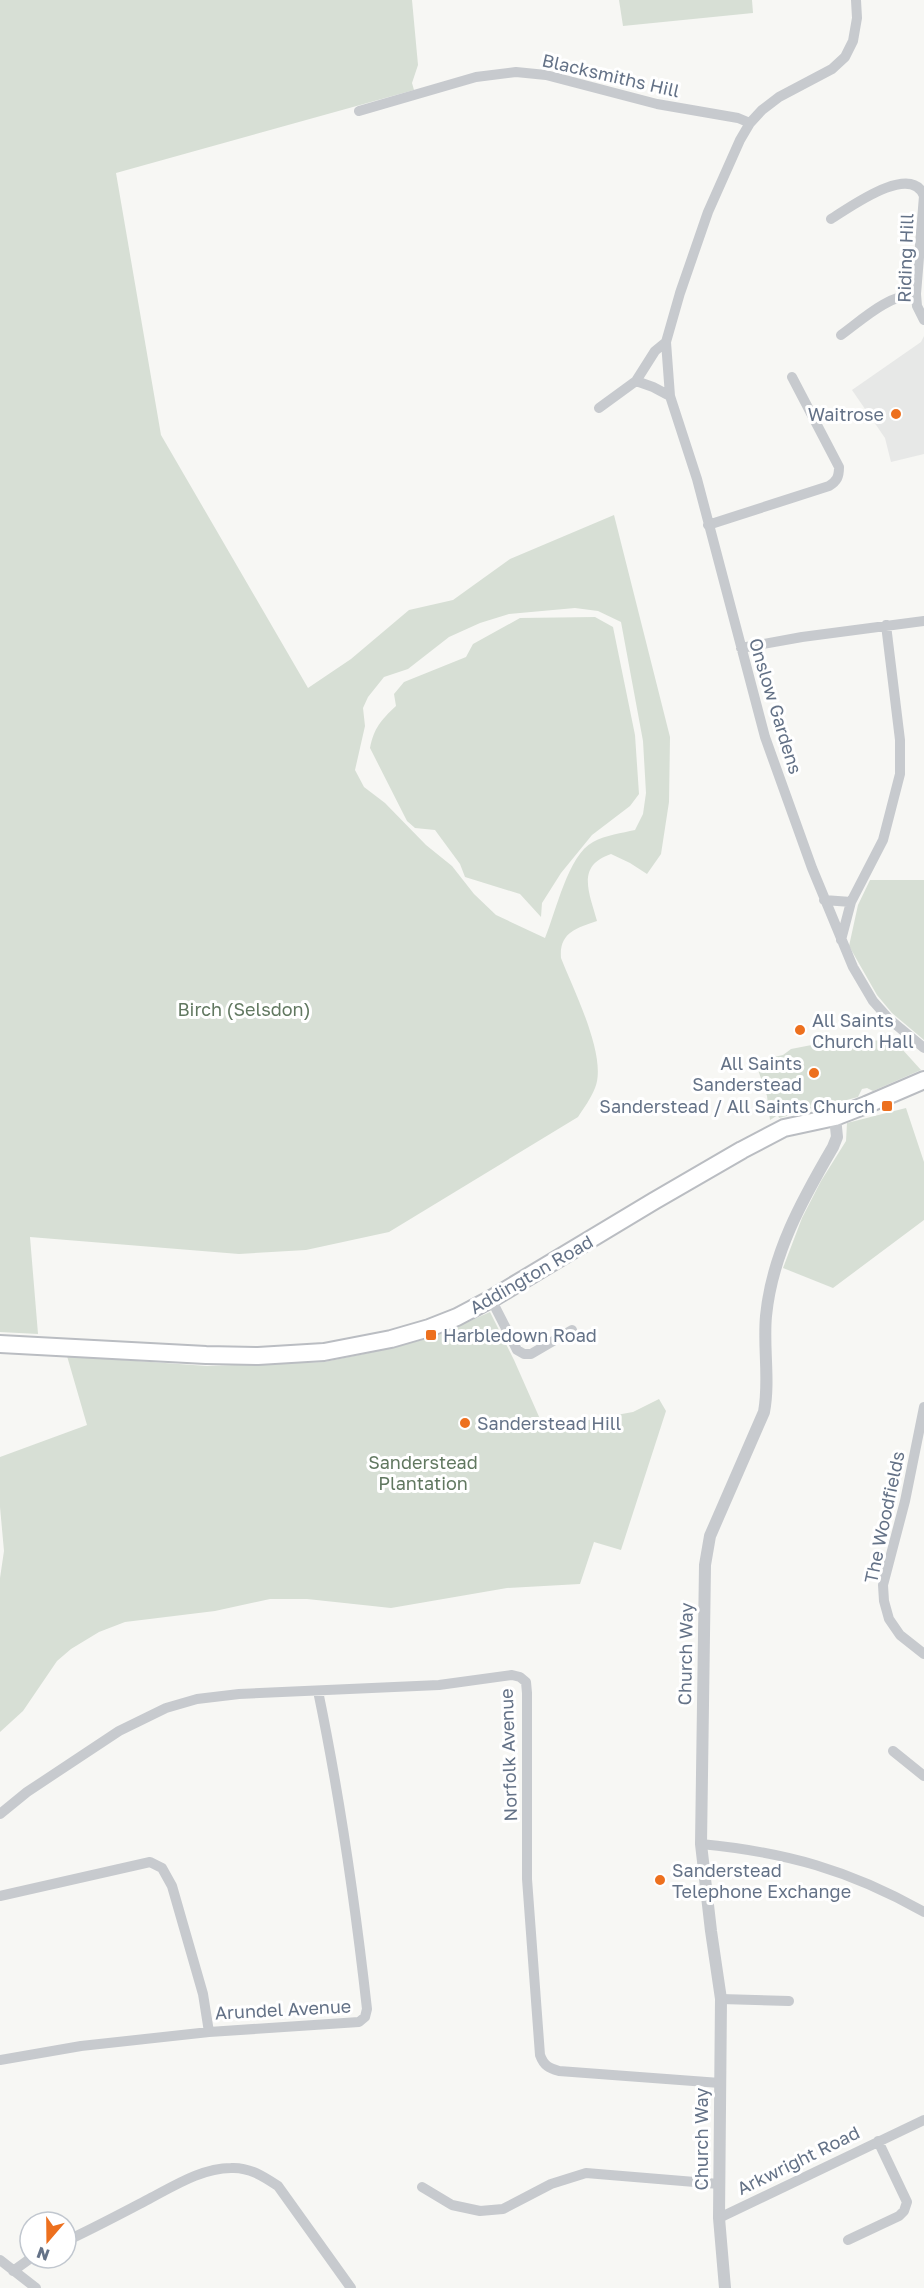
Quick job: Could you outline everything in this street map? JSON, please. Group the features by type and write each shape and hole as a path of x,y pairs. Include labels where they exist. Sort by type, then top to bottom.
{"main road":[{"name":"Addington Road","path":"0,1344 258,1356 324,1352 391,1339 457,1317 491,1299 742,1150 784,1128 835,1117 924,1080"}],"street":[{"path":"598,408 636,381 655,351 666,342 708,212 750,123 779,97 832,69 845,57 853,41 857,18 856,0"},
{"name":"Blacksmiths Hill","path":"359,111 476,77 516,72 575,82 657,104 738,118 750,123"},
{"name":"Riding Hill","path":"831,219 871,193 906,184 914,184 920,189 924,196 916,294 917,306 924,320"},
{"path":"841,335 894,299 916,294"},
{"name":"Onslow Gardens","path":"666,342 670,396 697,479 765,737 824,900 853,968 873,1001 889,1019 924,1048"},
{"path":"708,525 836,482 839,475 838,467 792,377"},
{"path":"636,381 670,396"},
{"path":"741,648 802,637 924,621"},
{"path":"841,940 851,902 883,840 900,774 900,740 886,625"},
{"path":"824,900 851,902"},
{"name":"Church Way","path":"719,2218 721,1999 701,1844 705,1565 710,1536 764,1412 767,1393 766,1317 775,1267 795,1215 837,1137 835,1117"},
{"path":"491,1299 517,1350 524,1354 531,1353 572,1330"},
{"name":"The Woodfields","path":"924,1407 883,1585 889,1619 900,1635 924,1654"},
{"name":"Norfolk Avenue","path":"0,1814 27,1792 118,1731 166,1708 207,1697 439,1685 512,1675 520,1677 526,1682 527,1879 540,2055 543,2063 559,2071 720,2083"},
{"name":"Arundel Avenue","path":"0,1896 150,1862 162,1868 172,1886 203,1994 209,2032 359,2022 367,2009 346,1842 318,1692"},
{"path":"893,1752 924,1776"},
{"path":"701,1844 780,1855 834,1869 924,1912"},
{"path":"721,1999 789,2001"},
{"path":"0,2060 81,2046 209,2032"},
{"name":"Arkwright Road","path":"719,2218 924,2120"},
{"path":"848,2240 899,2216 904,2211 907,2202 878,2141"},
{"path":"78,2235 186,2180 213,2169 247,2169 262,2175 278,2186 351,2288"},
{"path":"422,2187 452,2205 480,2211 503,2209 551,2184 585,2174 719,2184"},
{"path":"719,2218 725,2288"},
{"path":"0,2259 36,2288"},
{"path":"13,2271 18,2267"}],"shaded area":[{"name":"Waitrose","path":"924,336 924,454 891,462 885,438 852,390 921,342"}],"green space":[{"name":"Birch (Selsdon)","path":"0,0 412,0 418,65 412,83 414,90 116,173 161,435 308,688 351,659 409,610 453,600 510,559 614,515 670,737 669,802 661,854 647,874 611,854 600,859 589,873 588,882 597,921 570,933 561,950 561,958 593,1041 598,1075 595,1088 578,1117 389,1232 306,1250 239,1254 30,1237 38,1334 0,1332","holes":["575,608 598,611 621,622 643,741 646,793 643,814 635,830 614,834 593,842 576,859 545,938 496,915 474,894 452,866 426,845 385,803 364,787 355,770 365,726 363,708 368,697 384,677 408,669 449,637 480,623 509,614"]},
{"path":"619,0 752,0 753,13 623,26"},
{"path":"595,617 613,627 635,735 639,794 630,806 592,835 561,873 542,903 541,917 520,894 465,877 460,864 435,830 415,828 407,821 370,748 379,725 396,706 394,694 404,682 466,657 473,644 520,618"},
{"path":"870,880 924,880 924,1040 892,1013 877,995 849,946 858,905"},
{"path":"892,1038 921,1070 873,1091 867,1088 862,1089 858,1097 779,1118 778,1115 770,1120 767,1096 755,1061 783,1055 791,1049 827,1042 828,1047 835,1047 835,1045"},
{"path":"906,1108 924,1162 924,1220 833,1288 783,1268 802,1218 821,1181 846,1141 847,1123"},
{"name":"Sanderstead Plantation","path":"490,1312 544,1428 633,1412 659,1399 666,1411 621,1550 594,1542 580,1584 507,1588 391,1608 307,1599 270,1599 215,1611 125,1622 99,1632 71,1649 57,1661 23,1711 0,1732 0,1578 4,1551 0,1507 0,1457 87,1425 67,1356 207,1366 324,1362 393,1348 436,1336"}],"place":[{"name":"Waitrose","path":"896,414"},
{"name":"All Saints Church Hall","path":"800,1030"},
{"name":"All Saints Sanderstead","path":"814,1073"},
{"name":"Sanderstead / All Saints Church","path":"887,1106"},
{"name":"Harbledown Road","path":"431,1335"},
{"name":"Sanderstead Hill","path":"465,1423"},
{"name":"Sanderstead Telephone Exchange","path":"660,1880"}]}
